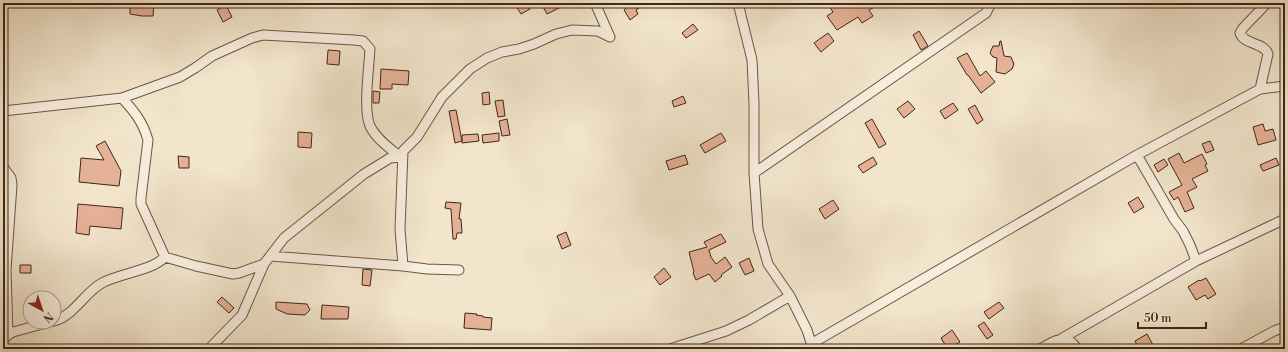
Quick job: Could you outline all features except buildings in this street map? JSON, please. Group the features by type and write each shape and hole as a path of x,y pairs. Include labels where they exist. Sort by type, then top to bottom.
{"street":[{"path":"403,266 400,228 401,157 403,151 417,137 442,97 470,69 487,58 502,52 519,49 556,34 572,30 598,31 610,36 595,3"},
{"path":"738,3 752,60 754,104 754,173 758,229 768,264 790,296 807,330 812,347 1137,155 1260,89 1285,86"},
{"path":"754,173 986,13 992,3"},
{"path":"1260,89 1268,54 1267,51 1263,47 1243,38 1240,32 1267,3"},
{"path":"3,111 122,98 180,77 212,56 252,38 270,35 358,40 363,41 370,49 367,110 370,126 383,142 401,157"},
{"path":"122,98 136,113 146,131 148,140 141,204 165,257 196,266 233,274 264,264"},
{"path":"1137,155 1174,219 1183,231 1196,261"},
{"path":"209,349 242,315 264,264 284,238 364,174 390,158 401,157"},
{"path":"3,167 11,178 12,185 6,270 5,337"},
{"path":"1040,349 1061,339 1196,261 1285,220"},
{"path":"270,256 427,269 458,270"},
{"path":"62,318 66,316 100,284 126,273 151,266 161,261 165,257"},
{"path":"670,349 726,331 749,320 790,296"},
{"path":"1244,348 1285,327"},
{"path":"5,337 13,332 22,330"},
{"path":"1061,339 1069,341 1077,349"}]}
